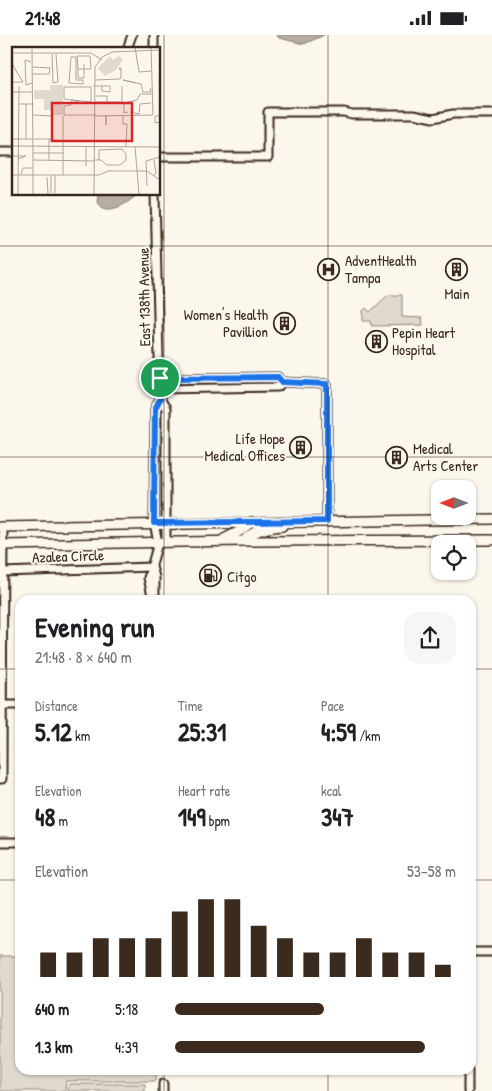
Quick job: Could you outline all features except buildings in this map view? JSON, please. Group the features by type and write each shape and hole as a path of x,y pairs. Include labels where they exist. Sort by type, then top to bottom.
{"main road":[{"path":"1,527 154,523 492,519"},
{"path":"244,541 250,534 258,530 307,521"},
{"path":"219,541 242,530 252,522"},
{"path":"1,545 219,541 492,540"}],"street":[{"path":"128,47 132,35"},
{"path":"160,157 268,157 268,112 414,114 433,118 453,115 492,114"},
{"name":"East 138th Avenue","path":"155,195 160,399 155,409 154,523 162,543"},
{"path":"160,378 278,377 282,382 327,384 327,521"},
{"path":"160,389 278,387 282,382"},
{"name":"East 138th Avenue","path":"160,399 166,408 167,523 162,543"},
{"path":"0,779 2,779 1,527"},
{"path":"148,579 162,543"},
{"path":"152,567 155,577 154,595"},
{"name":"Azalea Circle","path":"2,572 152,567"},
{"path":"136,568 148,579 153,595"},
{"path":"2,705 15,705"},
{"path":"0,842 15,842"},
{"path":"476,952 492,952"},
{"path":"468,1075 468,1091"}],"shaded area":[{"path":"276,35 324,35 304,44 279,38"},
{"path":"98,195 137,195 118,207 109,209 104,209 97,202"},
{"path":"388,295 402,295 402,317 422,318 423,325 372,326 371,321 363,321 363,311 366,308 370,312"},
{"path":"0,956 15,956 15,1075 156,1075 156,1081 66,1081 65,1091 0,1091"},
{"path":"69,1084 145,1084 145,1091 68,1091"}],"place":[{"name":"AdventHealth Tampa","path":"329,269"},
{"name":"Main","path":"457,270"},
{"name":"Women's Health Pavillion","path":"284,323"},
{"name":"Pepin Heart Hospital","path":"376,341"},
{"name":"Life Hope Medical Offices","path":"301,447"},
{"name":"Medical Arts Center","path":"397,457"},
{"name":"Citgo","path":"211,576"}],"route":[{"path":"278,377 282,382 327,384 327,521 154,523 155,409 160,399 160,378 278,377"}]}
